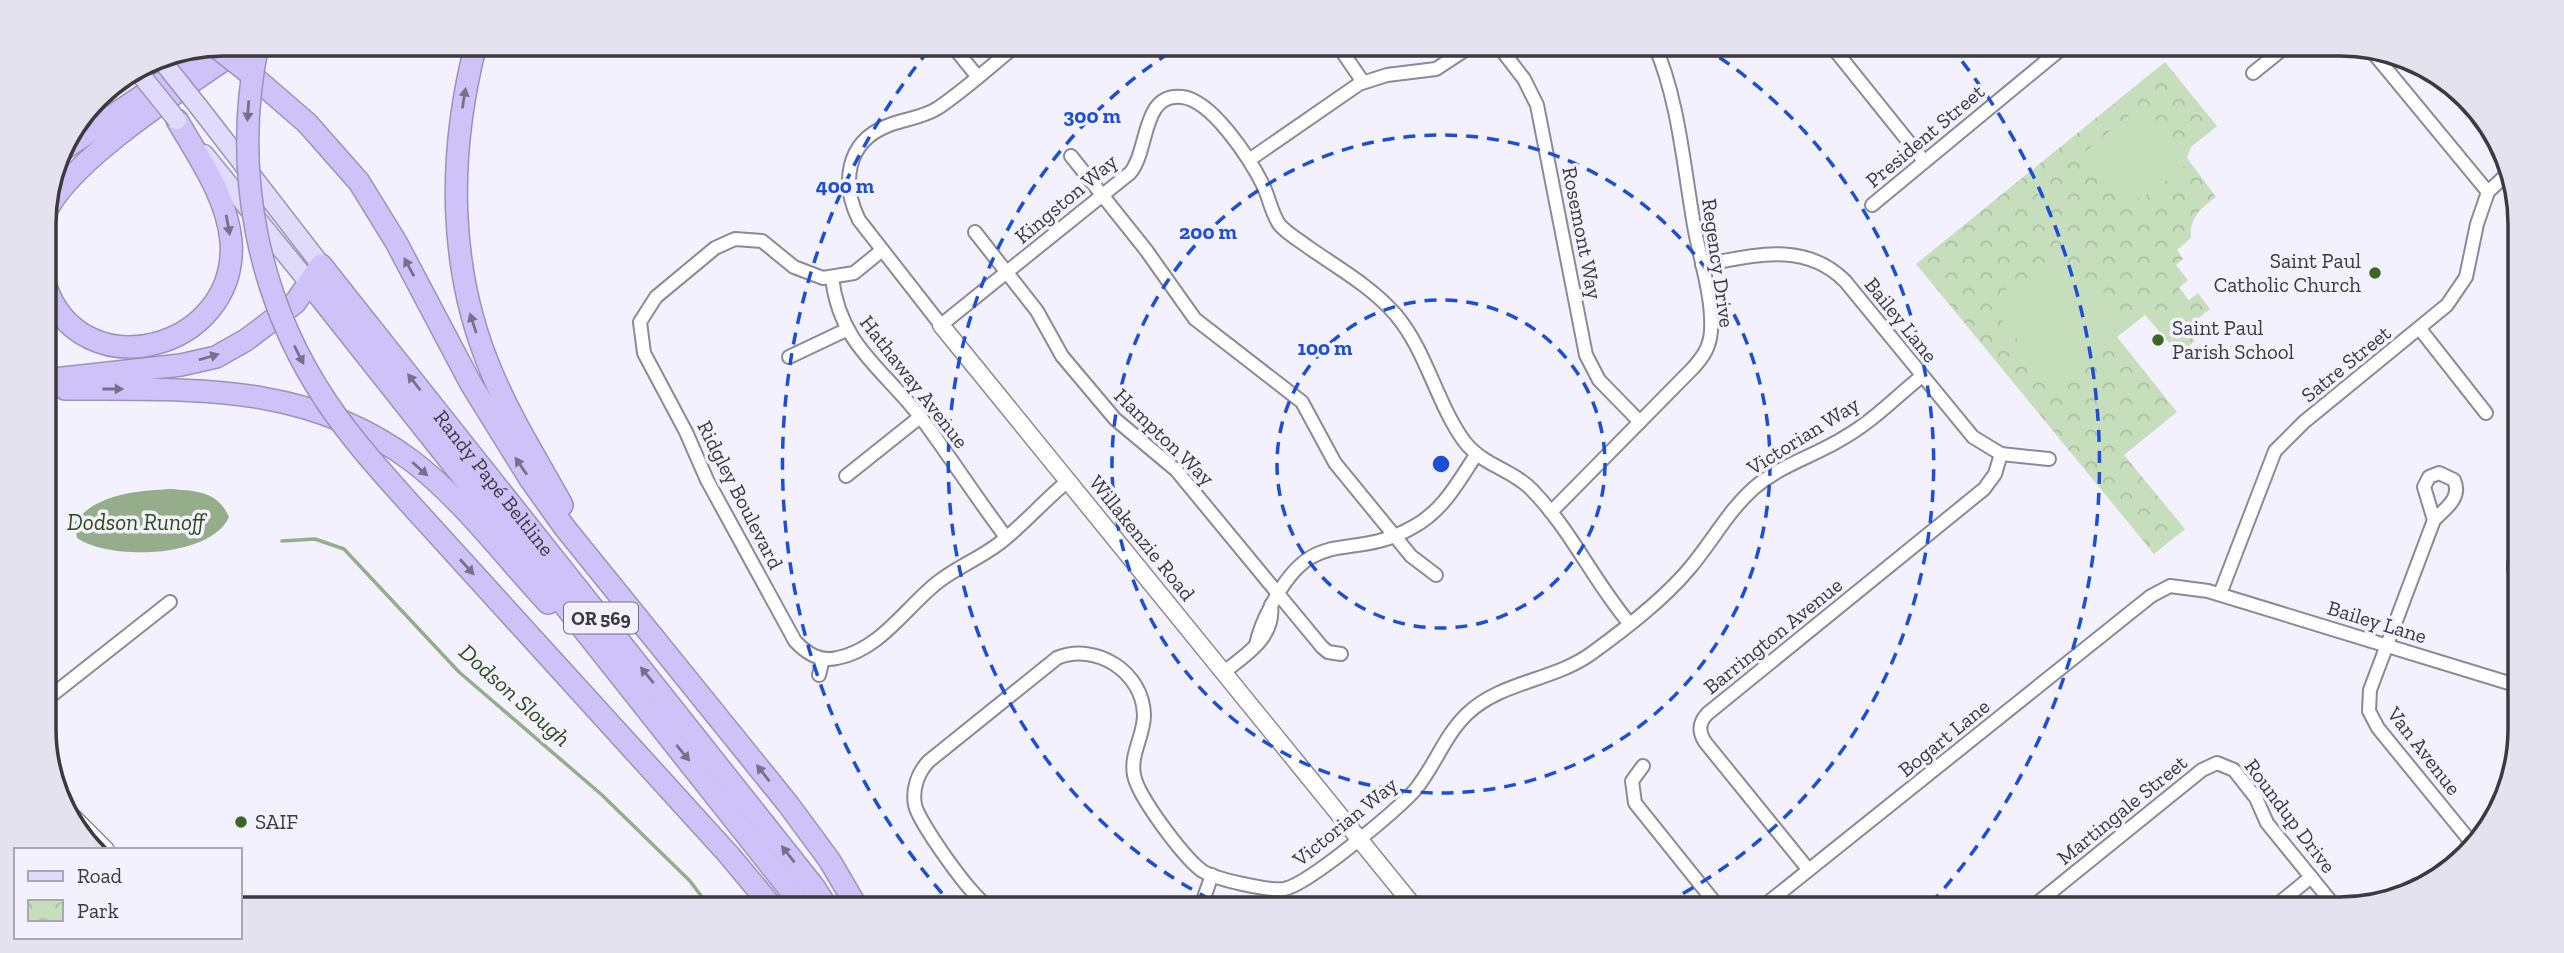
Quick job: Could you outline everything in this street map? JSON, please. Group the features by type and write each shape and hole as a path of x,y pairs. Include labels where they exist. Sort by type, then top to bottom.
{"highway":[{"path":"229,56 307,123 359,182 396,242 499,432 547,504 788,804 830,861 851,897"},
{"path":"59,190 97,153 230,56"},
{"path":"256,56 248,114 248,177 253,217 272,293 296,350 327,402 372,461 764,897"},
{"path":"473,56 464,99 456,184 460,260 468,307 492,374 519,430 592,559"},
{"path":"81,138 197,58"},
{"path":"56,304 69,323 81,333 123,348 161,344 190,329 213,306 228,273 231,243 226,214 212,180 177,120"},
{"path":"56,379 181,365 216,357 269,324 295,303 310,285 321,265"},
{"name":"Randy Papé Beltline","path":"321,265 820,897"},
{"name":"Randy Papé Beltline","path":"310,285 796,897"},
{"path":"56,389 212,390 276,398 321,411 369,434 412,461 448,494 553,609 592,639"}],"main road":[{"name":"Randy Papé Beltline","path":"167,67 321,265"},
{"name":"Randy Papé Beltline","path":"143,78 310,285"}],"street":[{"path":"961,56 977,76 1003,56"},
{"path":"1345,56 1363,82"},
{"path":"1249,160 1363,82 1442,67 1457,56"},
{"name":"Rosemont Way","path":"1506,56 1529,87 1537,105 1586,355 1599,380 1640,422"},
{"name":"Regency Drive","path":"1551,512 1693,368 1708,346 1711,323 1702,265 1667,81 1658,56"},
{"path":"1844,56 1924,161"},
{"name":"President Street","path":"1872,205 2052,56"},
{"path":"2253,73 2274,56"},
{"path":"2380,61 2488,192"},
{"name":"Willakenzie Road","path":"977,76 928,113 887,125 868,136 851,161 847,187 859,220 881,251 1406,897"},
{"name":"Kingston Way","path":"942,325 1137,164 1149,118 1155,109 1179,90 1205,107 1249,160 1283,228 1377,297 1405,327 1458,430 1476,455"},
{"path":"1071,156 1195,319 1302,402 1330,458 1415,561 1436,575"},
{"name":"Satre Street","path":"2220,594 2268,463 2279,444 2447,305 2466,277 2477,224 2488,192 2501,179"},
{"name":"Hampton Way","path":"975,232 1040,315 1062,356 1106,408 1122,426 1176,470 1321,647 1328,652 1341,654"},
{"name":"Ridgley Boulevard","path":"823,659 806,652 788,629 648,361 640,329 643,315 656,296 715,248 735,239 762,241 801,271 832,278"},
{"path":"832,278 854,273 881,251"},
{"name":"Bailey Lane","path":"1702,265 1776,253 1797,254 1818,261 1845,281 1969,433 2001,454 2049,459"},
{"name":"Hathaway Avenue","path":"832,278 846,330 865,357 920,417 1006,537"},
{"path":"2420,329 2486,413"},
{"path":"789,357 846,330"},
{"name":"Victorian Way","path":"976,897 919,816 914,793 921,771 929,761 1051,662 1070,653 1087,652 1103,656 1135,688 1143,711 1133,760 1140,793 1196,864 1212,875 1267,888 1291,887 1305,880 1414,791 1451,732 1474,708 1502,692 1575,664 1629,623 1686,573 1724,521 1753,489 1785,466 1850,435 1922,376"},
{"path":"846,476 920,417"},
{"name":"Barrington Avenue","path":"1808,869 1697,730 1707,714 1984,489 1993,479 2001,454"},
{"path":"1224,672 1265,637 1273,618 1271,605 1276,591 1293,570 1313,554 1395,537 1439,508 1476,455 1527,485 1574,542 1597,584 1629,623"},
{"path":"820,675 823,659 845,656 864,647 938,582 1006,537 1068,481"},
{"name":"Van Avenue","path":"2434,520 2370,691 2371,718 2468,838"},
{"name":"Bailey Lane","path":"2151,596 2177,586 2220,594 2508,683"},
{"name":"Bogart Lane","path":"1774,897 2151,596"},
{"path":"56,692 170,602"},
{"name":"Roundup Drive","path":"2205,767 2217,763 2232,768 2256,798 2267,823 2327,897"},
{"path":"1643,766 1632,781 1635,803 1710,897"},
{"name":"Martingale Street","path":"2045,897 2205,767"},
{"path":"1204,897 1212,875"},
{"path":"2287,897 2311,877"}],"green space":[{"name":"Saint Paul Parish School","path":"2165,62 2217,126 2191,147 2187,158 2216,197 2197,214 2192,225 2191,238 2177,250 2183,259 2176,265 2188,280 2179,288 2189,300 2198,293 2210,309 2186,328 2195,341 2179,354 2145,315 2117,337 2177,412 2124,455 2185,529 2154,554 1916,264"},
{"path":"2138,108 2146,108 2184,155 2186,165 2152,191 2130,200 2120,197 2110,189 2081,155"},
{"path":"2046,271 2086,278 2104,292 2130,323 2059,381 2050,380 1989,304 2012,285"}],"water":[{"name":"Dodson Runoff","path":"171,489 212,497 229,517 219,531 202,541 159,552 113,550 77,538 74,523 94,505 131,493"}],"waterway":[{"name":"Dodson Slough","path":"282,541 315,539 344,549 459,672 602,795 690,881 702,897"}],"place":[{"name":"Saint Paul Catholic Church","path":"2375,273"},
{"name":"Saint Paul Parish School","path":"2158,340"},
{"name":"SAIF","path":"241,822"}]}
